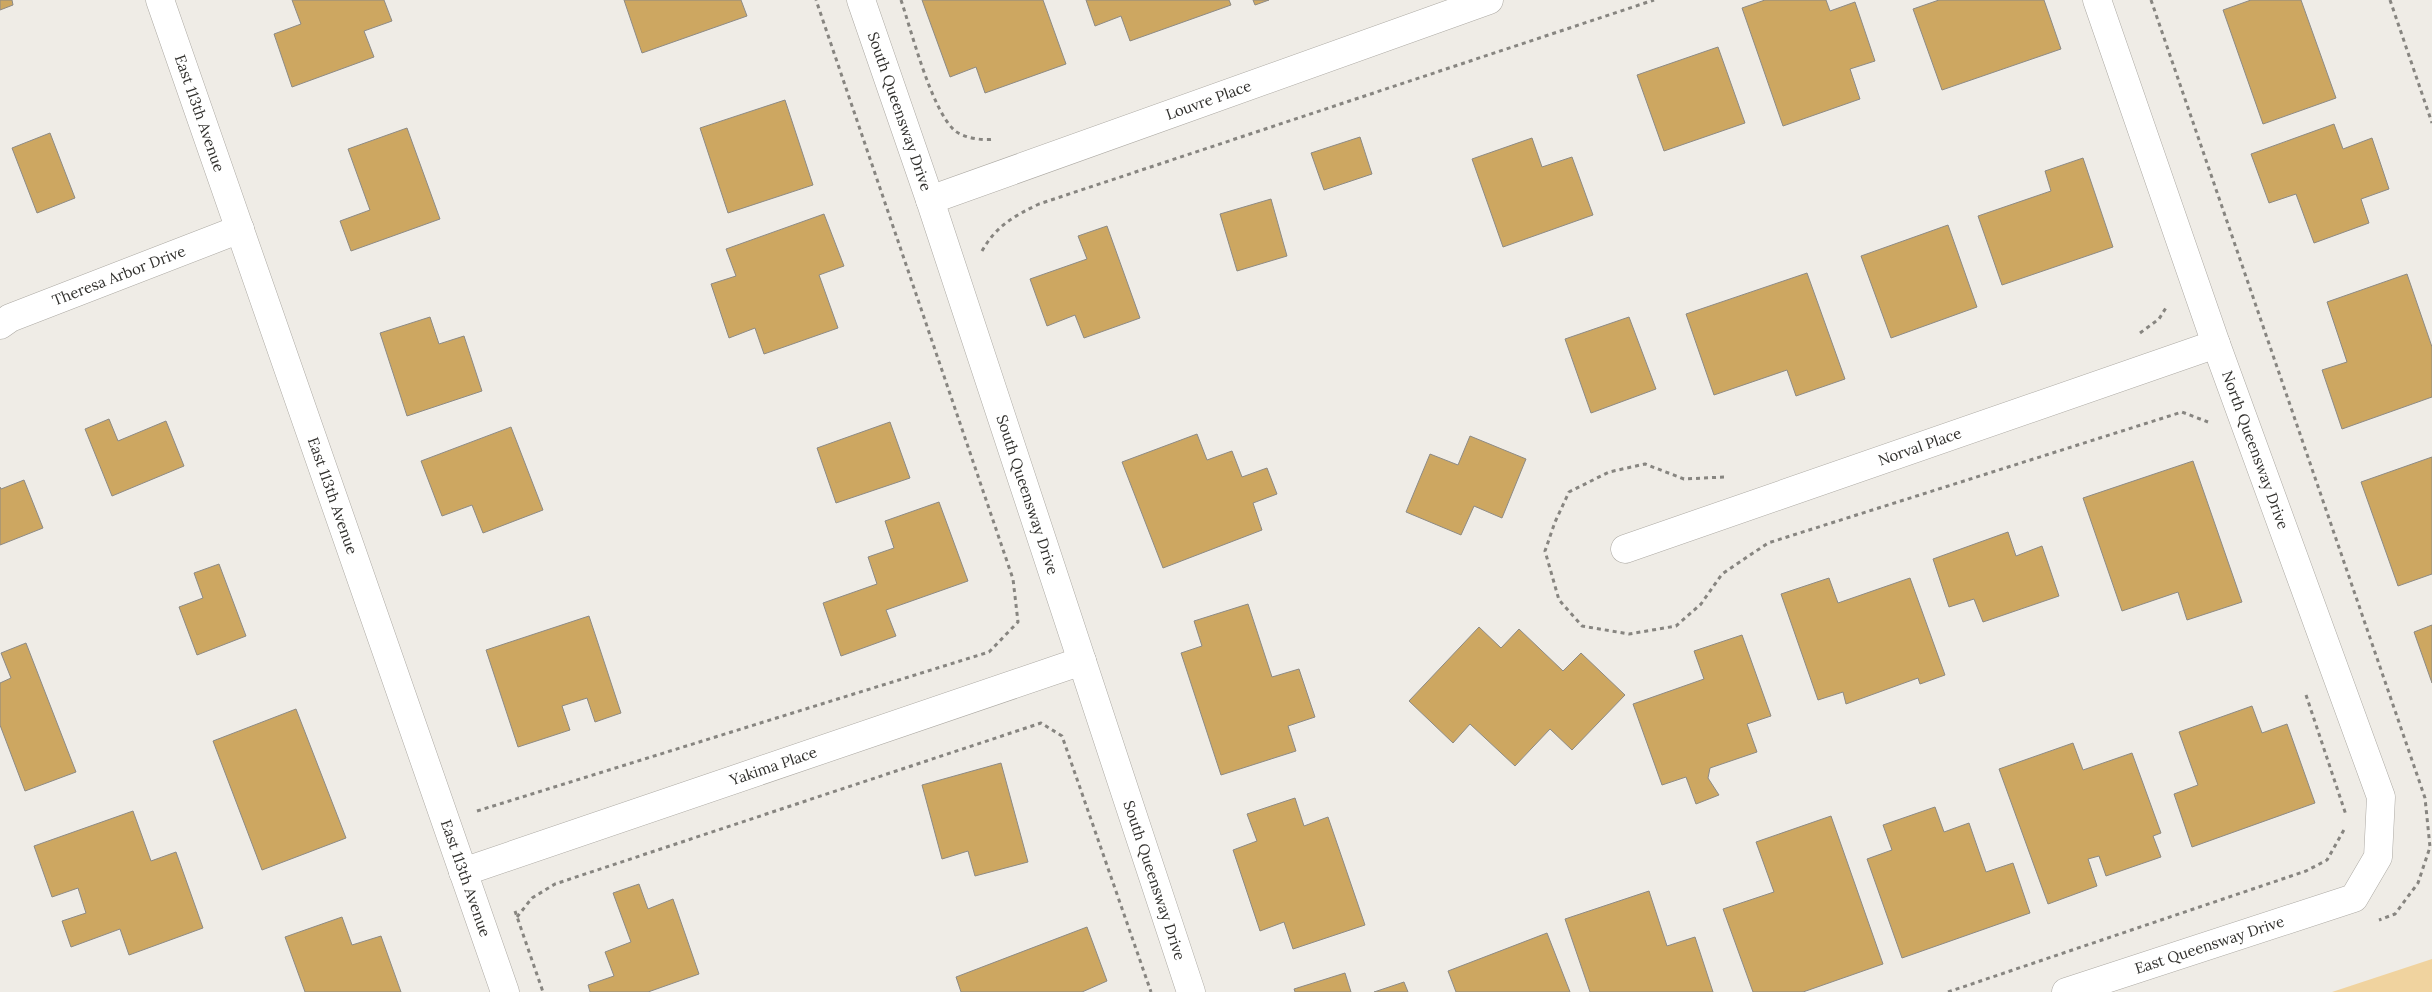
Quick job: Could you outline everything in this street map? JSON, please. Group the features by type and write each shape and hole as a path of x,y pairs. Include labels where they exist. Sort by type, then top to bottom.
{"street":[{"name":"East 113th Avenue","path":"160,0 505,992"},
{"name":"South Queensway Drive","path":"861,0 930,200 1192,992"},
{"name":"Louvre Place","path":"930,200 1489,0"},
{"name":"North Queensway Drive","path":"2097,0 2216,344 2382,796 2378,857 2354,898"},
{"name":"Theresa Arbor Drive","path":"0,326 10,318 240,229"},
{"name":"Norval Place","path":"1625,550 2216,344"},
{"name":"Yakima Place","path":"463,872 1082,660"},
{"name":"East Queensway Drive","path":"2066,992 2354,898"}],"path":[{"path":"474,802 477,812 989,652 1018,622 1013,579 816,0"},
{"path":"901,0 939,111 956,132 983,141 1000,139"},
{"path":"979,259 988,240 1008,219 1039,204 1654,0"},
{"path":"2152,0 2419,782"},
{"path":"2390,0 2432,123"},
{"path":"2138,335 2159,319 2171,299"},
{"path":"1728,477 1684,479 1645,464 1609,472 1569,492 1555,522 1545,551 1559,600 1582,626 1630,634 1676,626 1701,604 1722,574 1768,543 2182,412 2209,422 2213,429"},
{"path":"1948,992 2306,871 2327,860 2348,822 2305,692"},
{"path":"518,918 532,898 555,884 1041,723 1062,736 1150,992"}],"shaded area":[{"path":"2432,959 2432,992 2332,992"}],"building":[{"path":"0,0 12,0 13,5 0,10"},
{"path":"292,0 384,0 392,21 364,31 374,57 292,87 274,34 301,24"},
{"path":"624,0 741,0 747,16 642,53"},
{"path":"922,0 1043,0 1066,64 985,93 976,67 950,77"},
{"path":"1086,0 1229,0 1231,5 1130,41 1121,16 1095,26"},
{"path":"1253,0 1269,0 1255,5"},
{"path":"1765,0 1826,0 1830,11 1855,2 1875,61 1850,69 1860,99 1783,126 1742,8"},
{"path":"1939,0 2044,0 2061,49 1942,90 1913,9"},
{"path":"2251,0 2301,0 2336,98 2263,124 2223,10"},
{"path":"1718,47 1745,123 1664,151 1637,75"},
{"path":"785,100 813,185 728,213 700,128"},
{"path":"2334,124 2343,149 2372,138 2389,189 2361,199 2369,223 2314,243 2296,194 2269,203 2251,154"},
{"path":"407,128 440,219 351,251 340,221 370,210 348,149"},
{"path":"50,133 75,198 37,213 12,148"},
{"path":"1360,137 1372,174 1324,190 1311,153"},
{"path":"1532,138 1542,167 1572,157 1593,215 1503,247 1472,159"},
{"path":"2083,158 2113,247 2002,285 1978,216 2051,191 2045,171"},
{"path":"1271,199 1287,256 1237,271 1220,214"},
{"path":"824,214 844,266 819,275 838,328 764,354 755,328 729,338 711,284 736,276 726,249"},
{"path":"1948,225 1977,307 1891,338 1861,256"},
{"path":"1107,226 1140,318 1084,338 1075,315 1047,326 1030,279 1087,259 1078,236"},
{"path":"1807,273 1845,379 1796,396 1787,370 1714,395 1686,314"},
{"path":"2407,274 2432,347 2432,397 2342,429 2322,370 2347,362 2327,302"},
{"path":"430,317 439,344 464,336 482,391 407,416 380,333"},
{"path":"1629,317 1656,389 1591,413 1565,339"},
{"path":"109,419 118,441 166,421 184,466 112,496 85,429"},
{"path":"890,422 910,478 836,503 817,448"},
{"path":"511,427 543,510 483,533 472,505 442,516 421,461"},
{"path":"1197,434 1207,460 1232,451 1242,477 1267,468 1277,494 1253,503 1262,530 1163,568 1122,462"},
{"path":"1470,436 1526,459 1502,518 1474,506 1461,535 1406,512 1430,454 1458,465"},
{"path":"2432,457 2432,574 2398,586 2361,482"},
{"path":"2193,461 2242,602 2187,620 2178,592 2122,611 2083,498"},
{"path":"24,480 43,528 0,545 0,487 1,489"},
{"path":"939,502 968,581 886,610 896,636 841,656 823,603 877,584 868,557 894,548 885,521"},
{"path":"2008,532 2016,556 2042,546 2059,596 1983,622 1974,599 1949,607 1933,559"},
{"path":"219,564 246,636 197,655 179,607 203,598 194,573"},
{"path":"1829,578 1838,603 1910,578 1945,675 1920,684 1918,678 1846,704 1843,692 1818,700 1781,594"},
{"path":"1248,604 1272,677 1299,669 1315,717 1288,726 1296,751 1221,775 1181,653 1202,646 1194,621"},
{"path":"589,616 621,713 595,722 587,698 562,706 570,730 518,747 486,650"},
{"path":"2432,625 2432,683 2414,632"},
{"path":"1479,627 1501,648 1519,629 1563,671 1581,653 1625,695 1572,750 1550,729 1515,766 1470,724 1453,743 1409,701"},
{"path":"1742,635 1771,716 1747,724 1757,752 1710,768 1708,778 1719,795 1696,804 1686,777 1662,785 1633,704 1704,679 1694,651"},
{"path":"26,643 76,772 25,791 0,725 0,683 11,678 1,653"},
{"path":"2252,706 2262,733 2287,724 2315,803 2192,847 2174,794 2198,785 2179,732"},
{"path":"296,709 346,838 262,870 213,741"},
{"path":"2073,743 2083,770 2132,753 2161,833 2153,836 2161,857 2106,876 2099,856 2088,859 2097,886 2048,904 1999,769"},
{"path":"1001,763 1028,862 975,876 968,851 942,859 922,785"},
{"path":"1295,798 1304,826 1328,817 1365,925 1293,949 1284,922 1260,931 1233,850 1257,841 1247,814"},
{"path":"1935,807 1944,832 1969,823 1986,872 2013,863 2030,913 1902,958 1867,859 1892,850 1883,825"},
{"path":"133,811 151,861 176,852 203,928 129,955 120,929 71,947 62,921 86,913 78,888 52,897 34,846"},
{"path":"1831,816 1883,964 1803,992 1753,992 1723,909 1774,892 1756,842"},
{"path":"639,884 648,909 673,899 699,974 648,992 590,992 588,985 614,976 605,952 631,942 613,893"},
{"path":"1649,891 1667,946 1695,937 1713,992 1590,992 1565,919"},
{"path":"342,917 352,945 381,936 401,992 305,992 285,937"},
{"path":"1087,927 1107,981 1082,992 961,992 956,977"},
{"path":"1547,933 1570,992 1456,992 1448,971"},
{"path":"1345,973 1351,992 1295,992 1294,989"},
{"path":"1404,982 1408,992 1374,992"}]}
